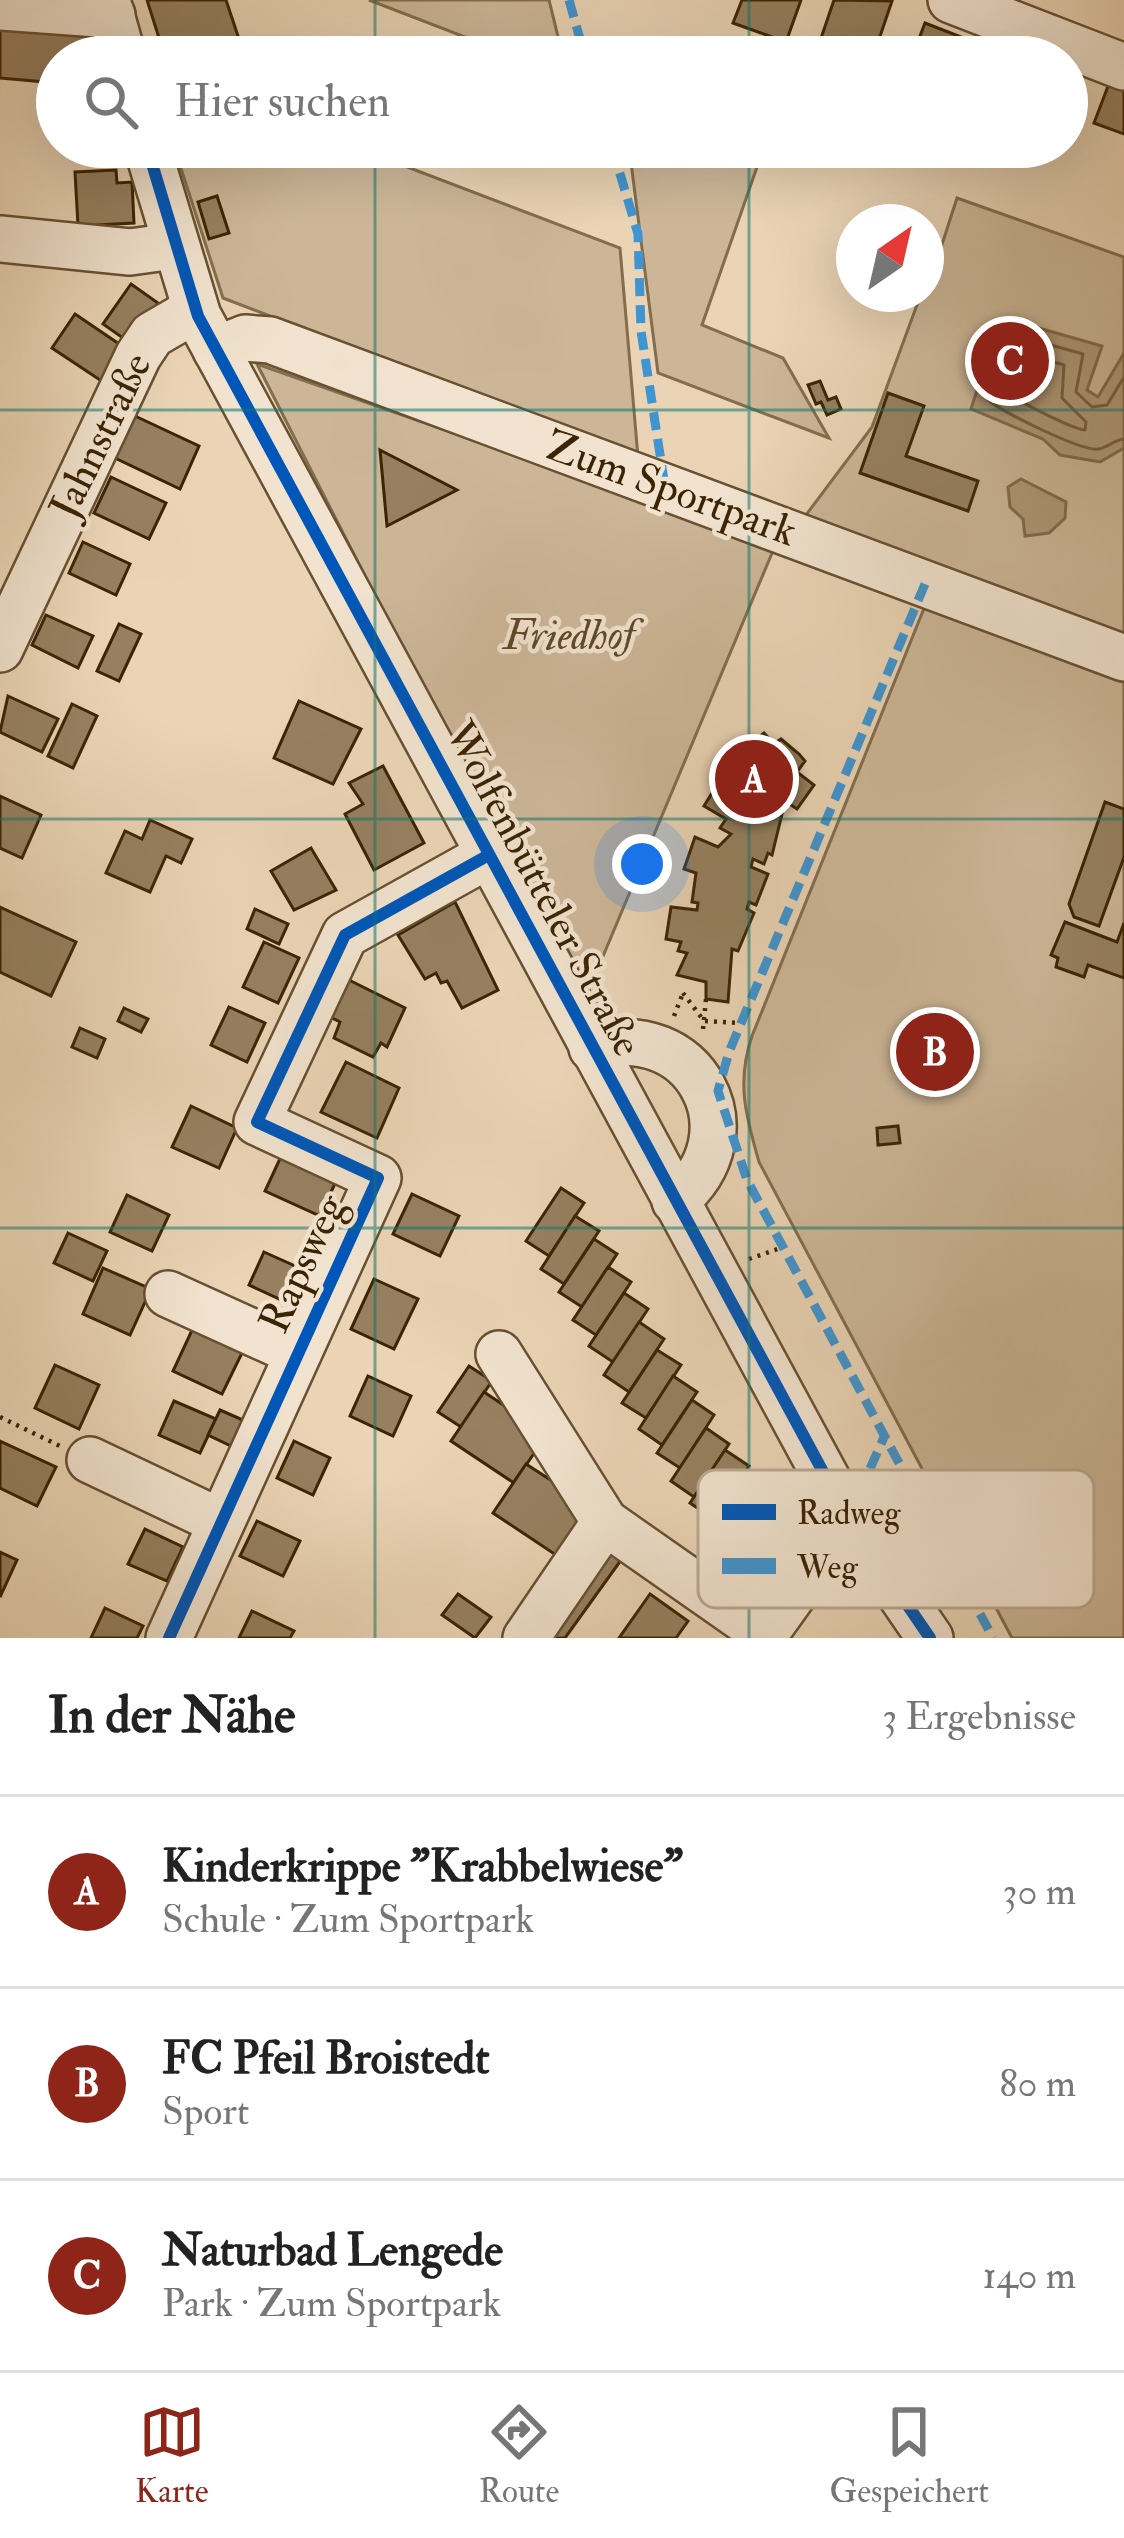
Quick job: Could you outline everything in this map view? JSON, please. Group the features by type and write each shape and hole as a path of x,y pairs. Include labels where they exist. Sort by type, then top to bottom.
{"street":[{"path":"951,0 1044,36"},
{"path":"0,7 114,24"},
{"path":"1088,53 1124,67"},
{"name":"Wolfenbütteler Straße","path":"153,168 174,246 206,330 822,1470"},
{"path":"0,239 130,252 174,246"},
{"name":"Jahnstraße","path":"0,649 138,356 152,335 206,330"},
{"name":"Zum Sportpark","path":"206,330 270,340 1124,658"},
{"name":"Rapsweg","path":"169,1638 378,1178 257,1122 345,935 487,856"},
{"path":"592,1048 629,1041 661,1048 682,1060 705,1090 713,1143 700,1176 675,1201"},
{"name":"Rapsweg","path":"167,1294 298,1353"},
{"path":"499,1354 605,1522 698,1589"},
{"path":"90,1460 221,1522"},
{"path":"526,1638 605,1522"},
{"path":"724,1608 763,1636 783,1608"},
{"name":"Wolfenbütteler Straße","path":"910,1608 930,1638"}],"path":[{"path":"683,993 704,1021 740,1023"},
{"path":"0,1418 90,1460"}],"green space":[{"path":"369,0 549,0 558,36 462,36"},
{"path":"181,168 410,168 620,248 638,457 223,298"},
{"path":"632,168 757,168 702,325 783,358 829,438 658,373"},
{"path":"957,198 1124,257 1124,638 803,519 872,427 914,312 944,312 944,238"},
{"name":"Friedhof","path":"257,364 775,546 583,1004"},
{"path":"927,601 1124,673 1124,1638 1012,1638 996,1608 1094,1608 1094,1470 923,1470 759,1162 744,1084 752,1036"}],"water":[{"path":"1028,325 1102,346 1087,390 1098,397 1124,353 1124,448 1100,462 1060,455 1043,439 971,409 992,344"},
{"path":"1021,479 1066,502 1065,518 1049,533 1025,536 1023,519 1010,507 1008,487"}],"building":[{"path":"147,0 226,0 238,36 158,36"},
{"path":"742,0 801,0 788,36 769,36 733,23"},
{"path":"834,0 892,1 880,36 822,36"},
{"path":"0,20 88,28 90,36 36,36 36,81 0,78"},
{"path":"925,23 958,36 920,36"},
{"path":"1110,81 1124,86 1124,134 1094,123"},
{"path":"116,170 117,183 132,182 134,223 78,226 75,172"},
{"path":"217,196 229,233 209,239 198,202"},
{"path":"131,284 158,303 130,343 103,324"},
{"path":"75,314 125,348 103,382 52,348"},
{"path":"820,381 828,400 836,397 841,409 827,415 821,402 816,404 808,385"},
{"path":"888,393 924,406 906,456 978,481 968,511 860,473"},
{"path":"135,416 199,446 180,489 115,458"},
{"path":"380,450 457,490 387,526"},
{"path":"111,477 166,503 149,539 94,513"},
{"path":"83,542 130,564 116,595 69,573"},
{"path":"46,615 93,636 78,668 32,645"},
{"path":"119,624 141,634 119,681 97,671"},
{"path":"8,696 58,719 42,752 0,732"},
{"path":"299,701 361,729 333,784 274,758"},
{"path":"72,704 97,716 73,768 48,756"},
{"path":"764,733 774,744 781,739 799,754 805,761 797,772 814,785 797,809 788,803 783,810 772,855 768,853 764,864 753,859 751,867 768,874 756,905 749,902 747,909 754,913 738,951 732,949 728,1002 706,999 706,982 677,975 687,953 678,951 681,942 666,939 671,907 697,910 698,903 692,902 696,873 684,869 695,837 718,847 731,834 720,828 726,819 704,806 722,777 745,793 752,783 747,778 755,771 739,753"},
{"path":"383,766 424,843 374,870 345,814 363,804 349,783"},
{"path":"0,796 41,815 22,858 0,848"},
{"path":"1105,802 1124,809 1124,857 1099,926 1074,917 1069,904"},
{"path":"150,820 192,839 181,863 166,856 150,892 106,873 125,831 142,839"},
{"path":"311,848 336,890 294,910 271,871"},
{"path":"455,902 498,990 462,1008 447,981 441,983 436,973 425,979 398,935"},
{"path":"0,907 76,942 51,996 0,972"},
{"path":"255,909 288,924 279,944 247,929"},
{"path":"1065,922 1117,942 1124,923 1124,978 1088,965 1084,977 1056,967 1058,958 1051,955"},
{"path":"264,942 299,958 278,1003 243,987"},
{"path":"345,978 405,1008 387,1047 381,1043 373,1057 334,1038 340,1022 326,1015"},
{"path":"229,1007 265,1023 247,1062 211,1045"},
{"path":"124,1008 148,1019 141,1032 118,1021"},
{"path":"80,1028 105,1039 97,1058 72,1047"},
{"path":"346,1062 399,1088 377,1138 321,1112"},
{"path":"191,1106 237,1128 219,1168 172,1147"},
{"path":"898,1126 900,1143 878,1145 877,1128"},
{"path":"284,1150 339,1175 320,1216 265,1191"},
{"path":"561,1188 584,1203 549,1256 526,1241"},
{"path":"412,1194 459,1216 440,1256 393,1234"},
{"path":"127,1195 169,1215 152,1251 110,1232"},
{"path":"575,1216 599,1231 564,1284 541,1269"},
{"path":"68,1233 107,1251 93,1281 54,1263"},
{"path":"594,1239 617,1254 582,1307 559,1292"},
{"path":"264,1252 304,1270 288,1303 249,1285"},
{"path":"608,1267 631,1282 596,1335 573,1320"},
{"path":"103,1268 151,1289 130,1335 83,1314"},
{"path":"374,1279 418,1299 394,1349 351,1329"},
{"path":"624,1293 648,1309 613,1362 589,1346"},
{"path":"639,1322 664,1339 629,1392 604,1375"},
{"path":"193,1328 243,1351 222,1394 173,1371"},
{"path":"657,1350 681,1365 646,1418 622,1403"},
{"path":"55,1365 99,1385 79,1429 35,1408"},
{"path":"469,1366 492,1381 461,1427 438,1412"},
{"path":"368,1376 411,1396 393,1436 350,1416"},
{"path":"673,1376 697,1392 662,1445 639,1429"},
{"path":"484,1392 547,1434 514,1483 451,1441"},
{"path":"692,1400 714,1415 680,1468 657,1453"},
{"path":"174,1401 216,1419 200,1453 159,1435"},
{"path":"220,1410 243,1420 231,1446 208,1435"},
{"path":"706,1428 729,1444 712,1470 698,1470 694,1497 671,1481"},
{"path":"0,1441 56,1467 37,1506 0,1488"},
{"path":"294,1441 330,1458 313,1495 277,1478"},
{"path":"725,1450 749,1466 746,1470 712,1470"},
{"path":"526,1464 589,1505 556,1555 493,1513"},
{"path":"257,1521 300,1541 283,1576 240,1556"},
{"path":"145,1529 183,1547 167,1581 128,1564"},
{"path":"610,1536 629,1549 565,1638 537,1638"},
{"path":"0,1552 17,1560 0,1597"},
{"path":"458,1594 491,1617 475,1638 442,1615"},
{"path":"650,1594 688,1621 676,1638 619,1638"},
{"path":"105,1608 143,1626 137,1638 91,1638"},
{"path":"252,1611 294,1631 290,1638 239,1638"}],"marked path":[{"path":"569,0 579,36"},
{"path":"618,168 638,234 641,331 665,487"},
{"path":"903,1470 747,1180 718,1091 729,1052 925,584"},
{"path":"869,1470 885,1435"},
{"path":"977,1608 993,1638"}],"cycle path":[{"path":"153,168 198,316 822,1470"},
{"path":"169,1638 378,1178 257,1122 345,935 487,856"},
{"path":"910,1608 930,1638"}],"place":[{"name":"Naturbad Lengede","path":"1010,361"},
{"name":"Kinderkrippe \"Krabbelwiese\"","path":"754,779"},
{"name":"FC Pfeil Broistedt","path":"935,1052"}]}
